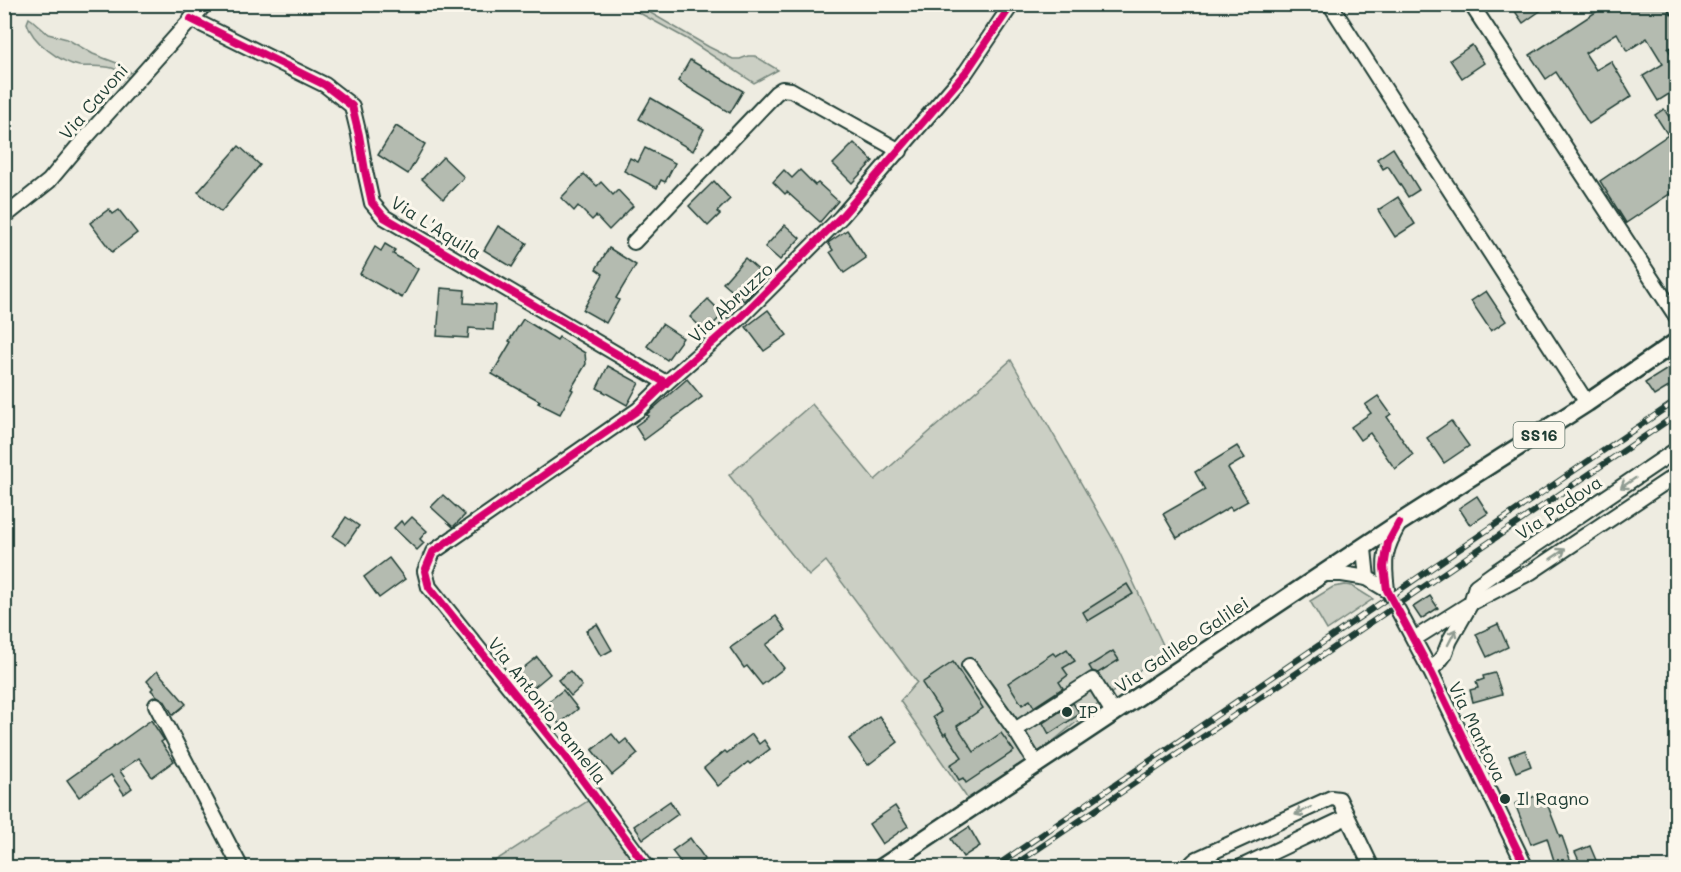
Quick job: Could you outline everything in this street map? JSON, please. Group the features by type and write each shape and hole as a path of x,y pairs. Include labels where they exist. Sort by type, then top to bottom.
{"main road":[{"name":"SS16","path":"1324,574 1677,342"},
{"name":"Via Galileo Galilei","path":"881,867 1324,574"}],"street":[{"name":"Via Cavoni","path":"4,217 49,181 205,4"},
{"name":"Via Abruzzo","path":"424,571 433,552 638,411 666,383 740,319 841,217 900,151 966,72 1012,4"},
{"path":"1330,4 1587,403"},
{"path":"1472,4 1677,316"},
{"name":"Via L'Aquila","path":"191,19 325,85 352,106 372,203 384,217 666,383"},
{"path":"634,242 782,89 791,90 900,151"},
{"name":"Via Padova","path":"1430,670 1444,655 1471,603 1476,586 1677,450"},
{"path":"1471,603 1531,572 1677,475"},
{"path":"1324,574 1367,578 1387,590 1384,567 1388,543 1400,523"},
{"path":"1364,549 1384,567"},
{"path":"1364,549 1367,578"},
{"path":"1522,554 1531,572"},
{"name":"Via Antonio Pannella","path":"424,571 429,586 564,754 648,867"},
{"name":"Via Padova","path":"1414,639 1471,603"},
{"name":"Via Mantova","path":"1398,610 1430,670 1526,867"},
{"path":"969,666 1037,765"},
{"path":"1015,730 1094,680 1114,714"},
{"path":"156,705 241,867"},
{"path":"1193,863 1331,798 1339,799 1372,867"},
{"path":"1239,867 1347,817"},
{"path":"1193,863 1208,859 1216,867"}],"shaded area":[{"path":"625,5 637,5 733,59 755,56 778,70 754,83 687,39"},
{"path":"29,18 48,34 67,39 93,54 122,65 137,78 127,77 112,68 79,66 56,56 41,44 30,30 27,23"},
{"path":"1011,360 1114,541 1165,649 972,808 900,701 917,682 826,561 809,576 729,475 812,404 875,480"},
{"path":"1352,586 1373,599 1327,630 1310,601 1333,587"},
{"path":"591,799 639,867 484,868"}],"building":[{"path":"1510,4 1550,4 1523,23"},
{"path":"1608,4 1666,4 1670,13 1677,19 1677,44 1668,49 1677,63 1677,89 1658,101 1643,76 1663,64 1647,38 1627,51 1617,33 1585,53 1596,70 1611,61 1632,96 1589,124 1556,72 1546,79 1530,55"},
{"path":"1472,45 1484,63 1462,78 1450,60"},
{"path":"690,60 743,91 730,113 678,81"},
{"path":"651,98 704,129 693,151 639,119"},
{"path":"1664,109 1677,129 1677,189 1626,223 1600,181 1668,135 1655,115"},
{"path":"396,126 425,144 408,174 378,155"},
{"path":"854,143 873,161 852,183 833,164"},
{"path":"239,146 260,165 221,212 198,192"},
{"path":"645,148 675,163 665,182 661,180 657,188 624,171 630,158 638,162"},
{"path":"1393,148 1419,190 1408,197 1388,166 1383,169 1377,159"},
{"path":"443,157 464,177 443,199 422,179"},
{"path":"784,170 792,178 800,170 815,185 818,183 838,201 820,222 773,182"},
{"path":"584,174 597,186 601,182 613,195 618,190 633,206 609,230 596,216 592,220 578,206 574,211 561,198"},
{"path":"714,181 730,199 717,212 720,214 708,226 689,206"},
{"path":"1398,197 1415,224 1395,237 1378,210"},
{"path":"109,209 113,214 119,210 137,233 112,252 90,223"},
{"path":"785,225 800,238 780,260 765,247"},
{"path":"498,226 527,243 512,267 484,250"},
{"path":"847,230 866,258 844,273 830,252 833,250 828,243"},
{"path":"385,244 395,250 393,254 418,269 402,298 360,274 375,247 381,251"},
{"path":"609,248 636,265 616,298 619,300 606,323 583,310 603,274 596,269"},
{"path":"745,258 766,277 744,301 723,283"},
{"path":"441,288 465,290 464,303 495,305 493,330 469,328 468,338 437,336"},
{"path":"1486,291 1506,321 1491,331 1471,301"},
{"path":"708,299 723,314 706,332 690,317"},
{"path":"768,310 787,335 764,351 746,327"},
{"path":"523,319 557,340 559,337 585,353 586,364 560,414 492,374"},
{"path":"662,324 683,338 667,360 647,346"},
{"path":"1677,363 1677,382 1654,396 1645,383"},
{"path":"608,366 639,383 627,405 597,388"},
{"path":"687,379 702,397 644,440 635,426 649,416 646,415"},
{"path":"1378,396 1391,414 1387,417 1413,455 1395,469 1370,433 1360,440 1351,427 1371,413 1365,405"},
{"path":"1451,421 1469,446 1444,463 1427,438"},
{"path":"1237,446 1245,458 1228,468 1248,501 1232,510 1230,507 1177,538 1163,514 1205,490 1195,472"},
{"path":"443,495 465,515 453,527 431,507"},
{"path":"1477,496 1488,513 1470,525 1459,508"},
{"path":"346,517 359,526 346,545 333,536"},
{"path":"412,517 427,531 420,539 424,543 417,550 394,528 401,521 404,525"},
{"path":"389,558 405,579 379,598 364,577"},
{"path":"1127,584 1133,594 1088,621 1083,612"},
{"path":"1430,596 1438,608 1421,619 1413,607"},
{"path":"776,616 786,630 766,645 784,668 762,685 747,666 744,668 730,648"},
{"path":"597,624 612,650 601,656 586,631"},
{"path":"1498,624 1508,647 1487,657 1476,634"},
{"path":"1067,649 1075,661 1063,668 1068,675 1059,682 1063,688 1034,707 1030,700 1022,705 1008,683 1053,653 1056,656"},
{"path":"1113,651 1119,660 1098,673 1092,671 1089,666"},
{"path":"537,657 550,674 532,689 518,672"},
{"path":"953,662 983,708 957,726 974,752 1001,733 1014,751 966,783 963,778 959,780 950,765 962,757 933,717 941,712 922,683"},
{"path":"157,671 186,704 173,715 164,700 151,690 153,688 147,681"},
{"path":"570,671 582,686 571,696 558,680"},
{"path":"1495,673 1502,694 1473,702 1470,690 1478,688 1476,682 1484,679 1483,676"},
{"path":"563,690 578,709 559,724 544,705"},
{"path":"1073,703 1080,714 1049,734 1043,723"},
{"path":"879,716 898,742 868,765 849,739"},
{"path":"151,720 164,740 161,742 174,761 152,777 139,758 120,771 132,788 124,794 111,775 79,797 67,780"},
{"path":"612,734 620,744 626,739 638,754 612,775 592,750"},
{"path":"752,734 759,744 764,740 770,749 750,764 748,762 718,786 704,768"},
{"path":"1525,750 1531,766 1516,772 1509,756"},
{"path":"1543,793 1571,862 1556,867 1547,838 1531,844 1515,804"},
{"path":"670,801 678,814 643,839 634,826"},
{"path":"895,806 908,826 882,844 869,824"},
{"path":"969,827 980,846 963,857 951,839"},
{"path":"690,838 705,859 694,867 684,867 672,851"},
{"path":"1590,846 1598,865 1582,867 1575,852"}],"tunnel":[{"path":"1387,590 1398,610"}],"railway":[{"path":"993,868 1676,401"},
{"path":"1010,868 1676,415"}],"cycle path":[{"path":"648,868 564,755 429,587 425,571 433,552 638,410 739,319 841,217 966,72 1012,4"},
{"path":"191,19 325,85 352,106 372,203 384,217 666,383"},
{"path":"1399,523 1388,543 1384,567 1387,590 1430,670 1526,868"}],"place":[{"name":"IP","path":"1067,712"},
{"name":"Il Ragno","path":"1505,799"}]}
